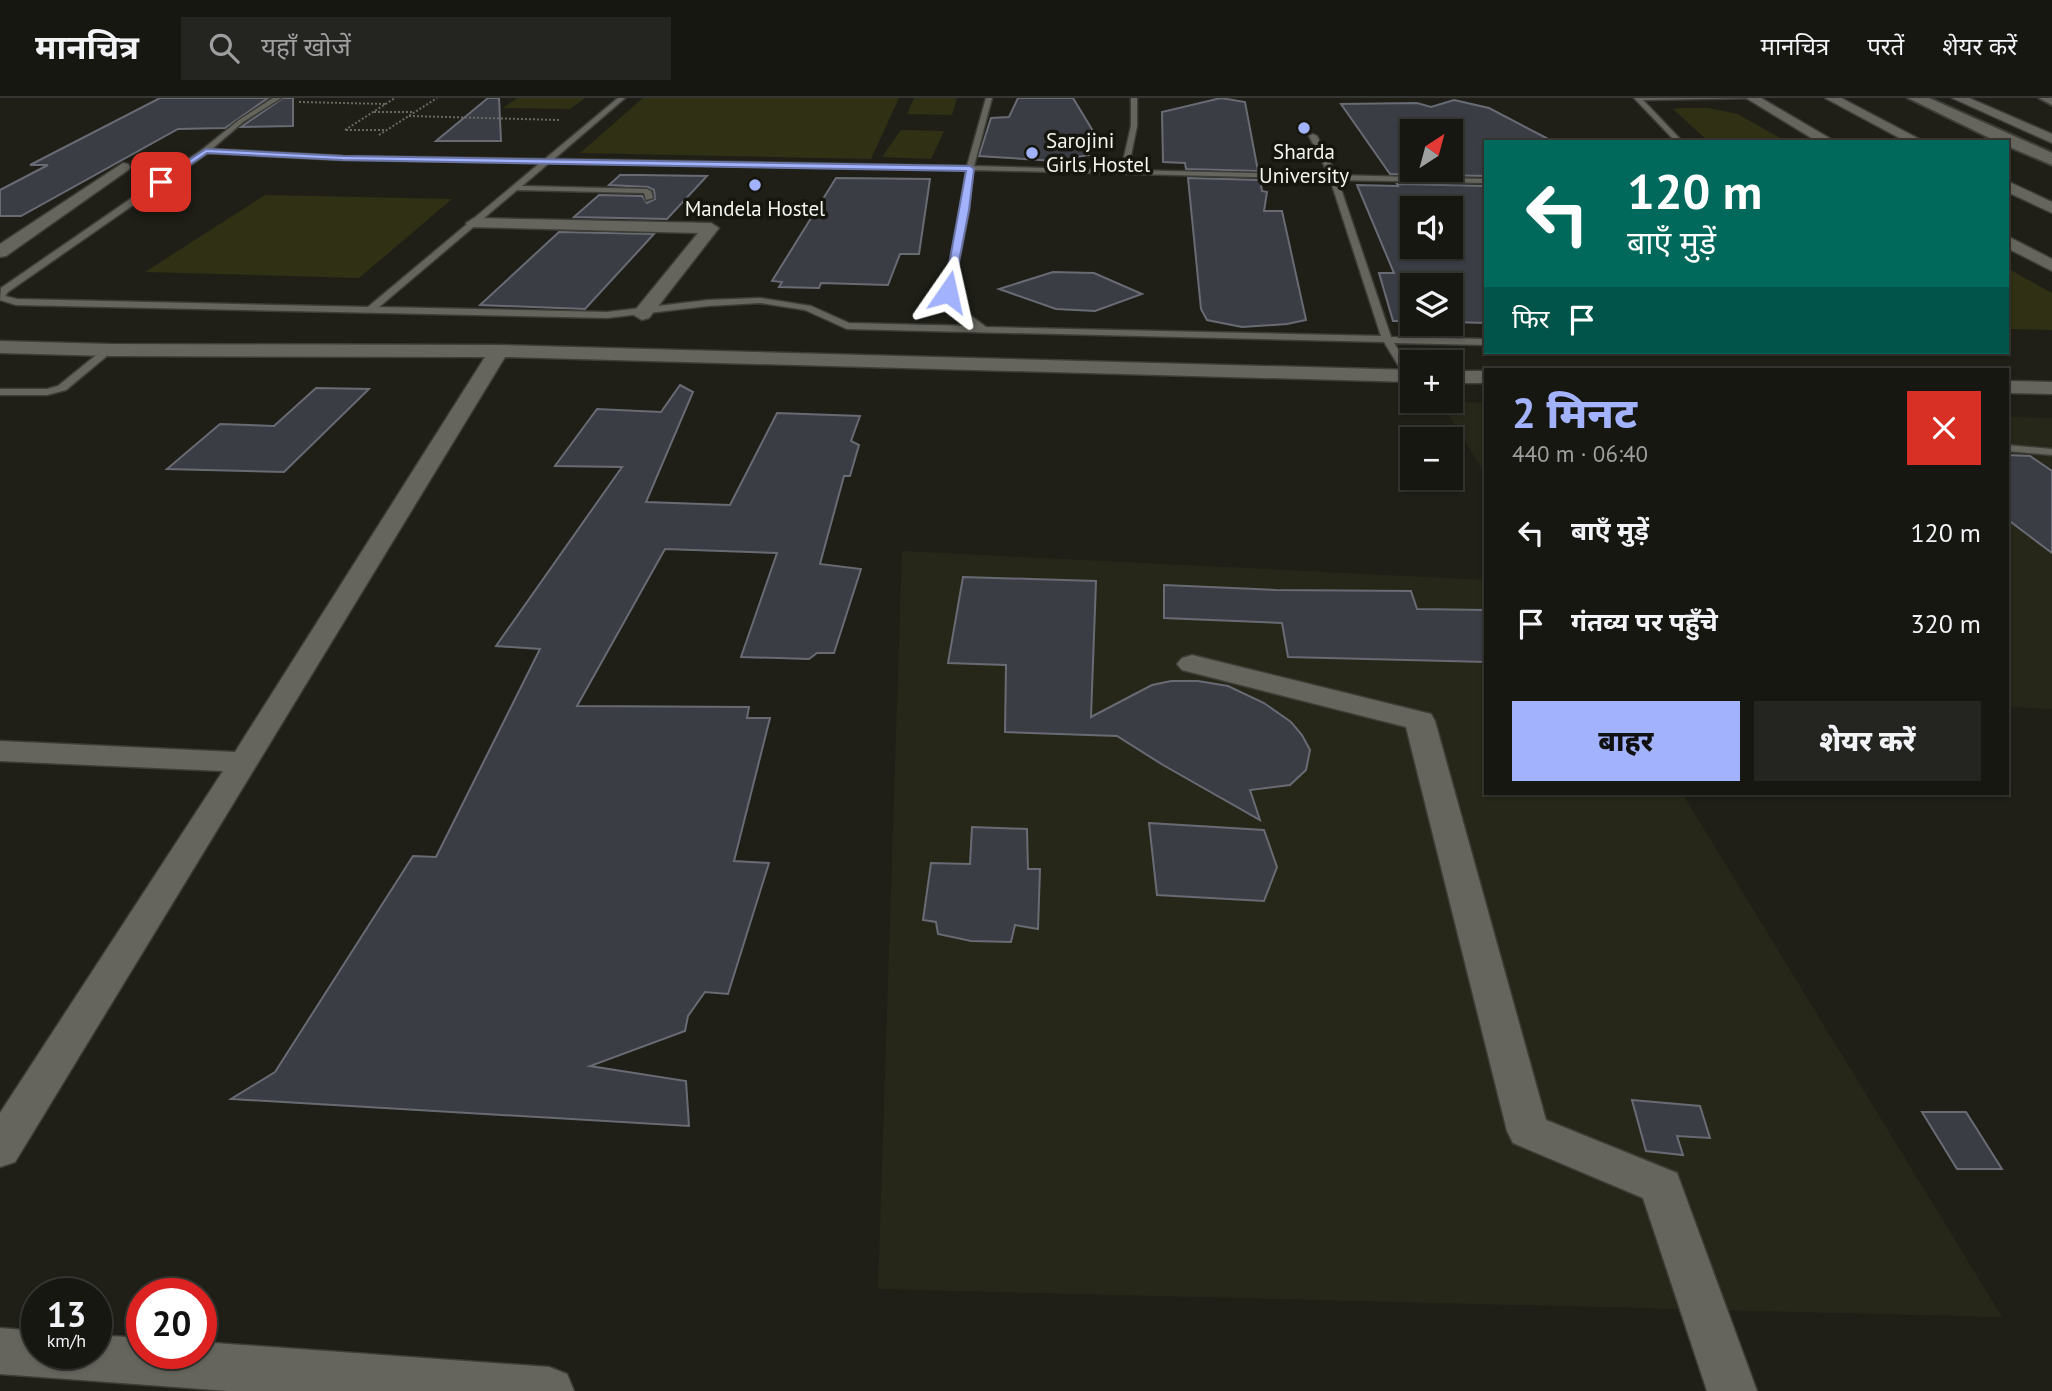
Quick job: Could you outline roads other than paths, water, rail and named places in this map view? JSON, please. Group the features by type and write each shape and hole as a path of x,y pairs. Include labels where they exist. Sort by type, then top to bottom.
{"street":[{"path":"1753,98 1826,140"},
{"path":"1831,98 1914,140"},
{"path":"1958,98 2052,139"},
{"path":"2047,98 2052,100"},
{"path":"1909,101 1981,140"},
{"path":"1909,101 2004,140"},
{"path":"2009,142 2052,160"},
{"path":"2009,153 2052,173"},
{"path":"0,252 123,167"},
{"path":"2009,187 2052,208"},
{"path":"474,223 711,228 642,314"},
{"path":"2009,242 2052,266"},
{"path":"0,347 109,350 499,351 1400,376"},
{"path":"0,1149 245,762 499,351"},
{"path":"1463,377 1484,377"},
{"path":"2009,387 2052,388"},
{"path":"1192,664 1420,721 1528,1131 1661,1186 1732,1391"},
{"path":"0,751 245,762"},
{"path":"0,1351 369,1384 549,1391"}],"lane":[{"path":"372,308 622,98"},
{"path":"984,330 964,315 948,292 965,210 970,169 989,98"},
{"path":"1124,172 1134,126 1134,98"},
{"path":"1638,98 1753,98"},
{"path":"1638,98 1679,140"},
{"path":"276,99 241,121 206,151 4,290 0,298 16,302 607,315 642,314 699,304 738,301 807,307 848,326 1484,342"},
{"path":"1313,136 1333,176 1387,340 1400,360"},
{"path":"206,151 343,158 1484,178"},
{"path":"516,188 647,191 649,198"},
{"path":"0,392 47,392 62,388 109,350"},
{"path":"2009,448 2052,452"}],"place":[{"name":"Sharda University","path":"1304,128"},
{"name":"Sarojini Girls Hostel","path":"1032,153"},
{"name":"Mandela Hostel","path":"755,185"}]}
